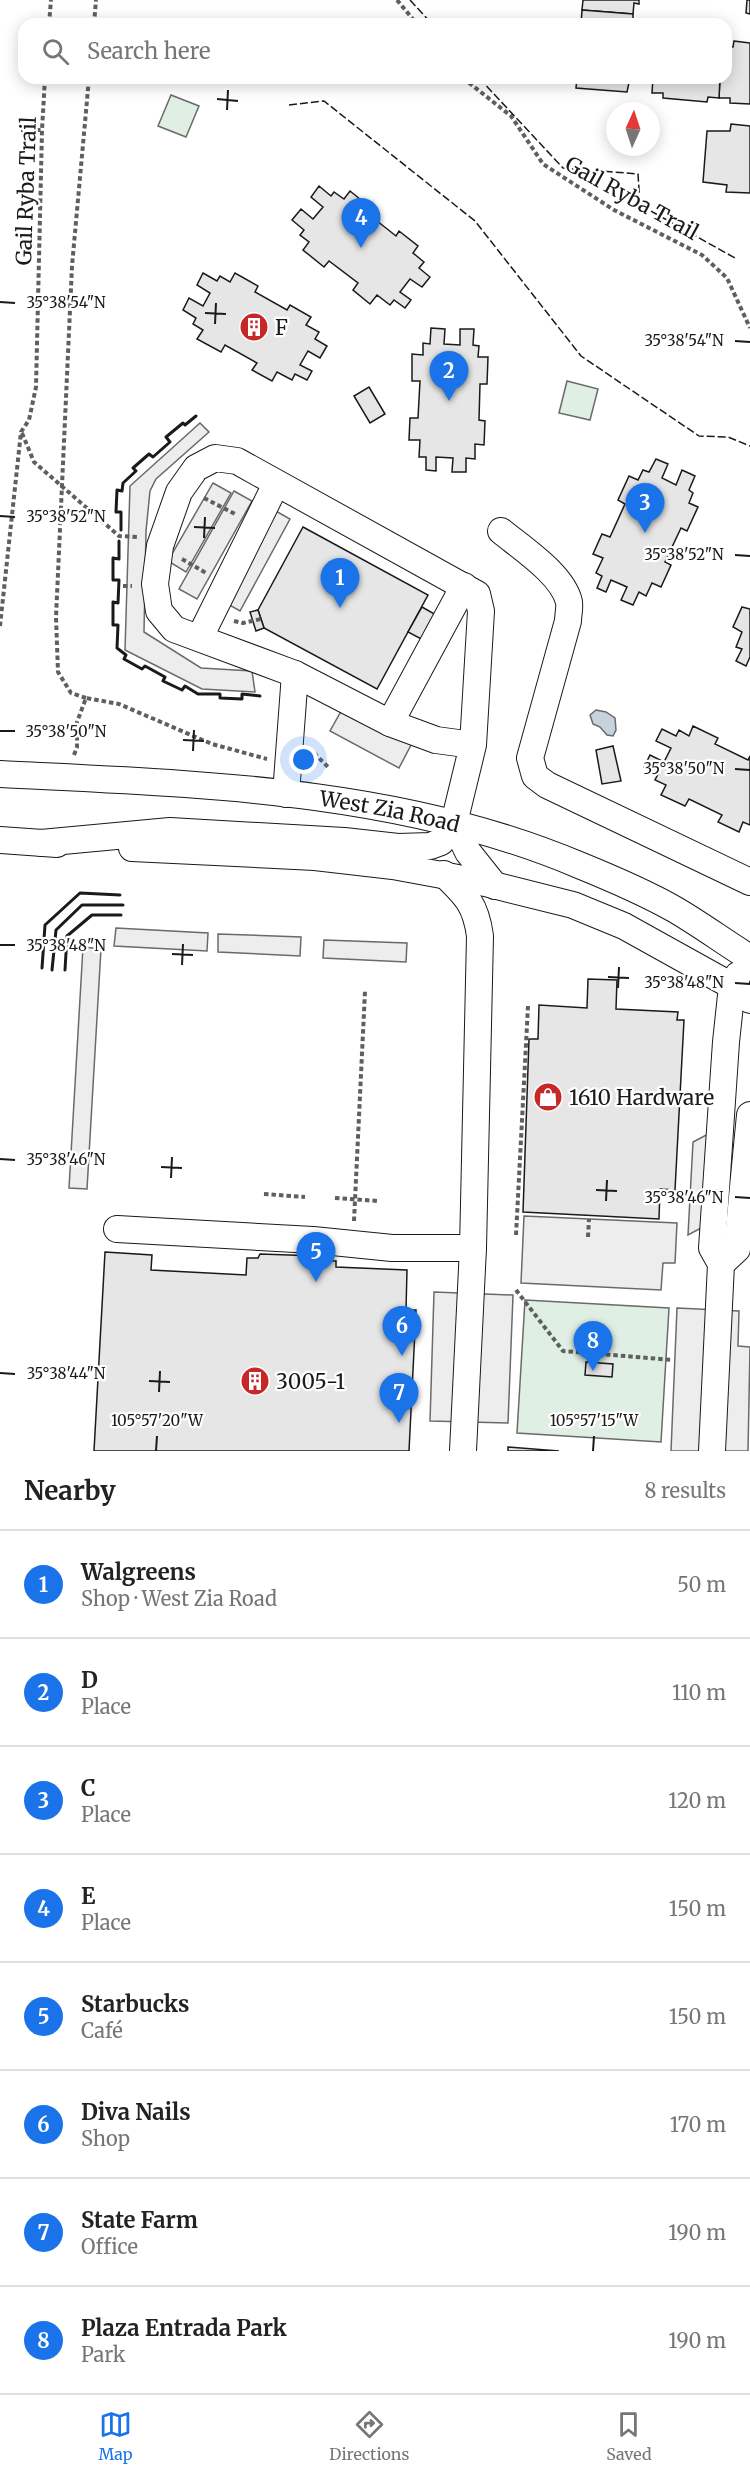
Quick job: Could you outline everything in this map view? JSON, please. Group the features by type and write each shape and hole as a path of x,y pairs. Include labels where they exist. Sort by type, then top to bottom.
{"street":[{"path":"41,843 170,831 344,841 414,848 441,842 454,823 473,745 481,611 477,594 237,461 215,458 196,468 179,492 160,546 155,584 159,611 174,629 295,674 390,723 436,740 473,745"},
{"path":"200,637 276,484"},
{"path":"501,531 563,586 570,604 568,621 530,758 535,776 547,786 750,882"},
{"path":"390,723 464,586"},
{"path":"286,794 295,674"},
{"name":"West Zia Road","path":"0,774 212,785 322,797 454,823 512,840 579,865 673,908 750,959"},
{"path":"454,823 468,852 495,886"},
{"path":"0,840 315,857 444,874 573,905 624,926 741,993"},
{"path":"444,874 467,897 477,914 480,936 473,1248 463,1451"},
{"path":"712,1451 721,1264 712,1248 741,993 750,959"},
{"path":"721,1264 737,1249 750,1115"},
{"path":"117,1229 292,1239 392,1248 473,1248"}],"path":[{"path":"50,18 51,0"},
{"path":"94,18 96,0"},
{"path":"397,0 412,18"},
{"name":"Gail Ryba Trail","path":"0,626 21,432 29,420 36,387 45,84"},
{"path":"88,84 72,266 56,617 58,672 71,693 86,699 119,705 212,744 288,765"},
{"name":"Gail Ryba Trail","path":"470,84 510,116 543,164 614,210 702,255 727,278 750,328"},
{"path":"21,130 42,130"},
{"path":"21,432 34,462 119,536 145,537"},
{"path":"204,498 241,517"},
{"path":"176,556 208,574"},
{"path":"231,620 243,623 261,619"},
{"path":"68,777 77,747 77,722 86,699"},
{"path":"354,1225 365,991"},
{"path":"516,1235 528,1006"},
{"path":"264,1194 305,1197"},
{"path":"335,1198 378,1201"},
{"path":"588,1237 589,1219"},
{"path":"516,1290 562,1351 673,1359"}],"green space":[{"path":"171,95 199,106 186,137 158,126"},
{"path":"567,381 598,389 590,420 559,413"},
{"path":"525,1300 669,1308 661,1442 517,1433"}],"shaded area":[{"path":"200,423 209,432 156,479 150,491 146,531 144,632 201,668 252,671 255,692 202,689 125,650 130,486"},
{"path":"213,483 231,493 186,572 168,561"},
{"path":"234,491 252,501 197,599 179,589"},
{"path":"274,510 290,519 240,611 224,602"},
{"path":"353,690 421,726 399,768 330,731"},
{"path":"596,710 606,712 615,718 616,730 613,736 607,735 600,727 593,724 590,715"},
{"path":"116,928 208,933 207,951 114,946"},
{"path":"218,934 301,937 300,956 218,952"},
{"path":"324,940 407,943 406,962 323,958"},
{"path":"83,947 101,949 87,1189 69,1188"},
{"path":"729,1123 722,1217 688,1235 693,1142"},
{"path":"524,1216 677,1223 675,1263 663,1263 661,1290 521,1283"},
{"path":"434,1292 513,1295 508,1423 430,1421"},
{"path":"677,1308 739,1311 738,1346 750,1347 748,1451 671,1451"}],"building":[{"path":"583,0 639,0 639,4 634,3 633,14 582,10"},
{"path":"747,0 750,0 750,14 746,13"},
{"path":"582,10 633,14 633,18 581,18"},
{"path":"734,41 750,43 750,104 730,103 730,98 719,98 720,84 732,84"},
{"path":"576,84 629,84 627,92 576,88"},
{"path":"653,84 720,84 719,98 708,97 707,102 663,98 663,93 652,93"},
{"path":"731,124 750,126 750,193 726,192 727,185 703,182 707,131 730,131"},
{"path":"319,186 331,196 334,192 344,199 350,191 371,208 367,213 396,236 399,231 418,246 413,253 424,262 419,268 430,277 422,287 410,279 400,292 411,300 405,308 394,300 390,305 377,295 370,304 353,290 358,283 329,261 324,267 303,250 309,242 300,235 304,230 292,220 301,209 313,219 323,207 311,197"},
{"name":"F","path":"203,273 217,281 220,276 230,282 235,273 258,286 255,292 287,310 290,305 311,317 306,325 319,332 315,339 327,346 320,358 308,351 300,365 312,371 307,380 295,374 292,380 277,372 272,381 252,370 257,363 225,345 221,352 197,339 203,330 193,324 196,318 183,310 189,298 203,306 210,293 197,285"},
{"path":"431,328 445,329 444,344 460,345 460,329 474,329 473,345 479,346 478,357 488,357 487,384 480,384 479,420 485,421 484,445 475,444 475,459 466,458 466,472 452,472 453,458 436,457 436,471 426,470 426,457 419,457 420,440 409,440 410,418 418,418 420,381 412,381 412,354 423,355 423,343 430,344"},
{"path":"369,387 385,414 370,423 354,396"},
{"path":"656,459 668,464 662,478 676,485 682,470 695,476 689,490 693,493 689,503 698,507 687,531 681,528 665,562 671,565 661,587 652,583 646,596 639,592 633,605 621,600 627,587 611,580 606,592 597,588 602,576 596,573 603,558 593,554 602,534 610,537 625,504 618,500 629,476 638,480 643,470 649,472"},
{"path":"303,527 428,595 377,689 264,628 258,610"},
{"path":"422,607 438,616 425,641 408,632"},
{"path":"742,607 750,609 750,657 746,666 736,661 742,649 736,647 742,632 733,627"},
{"path":"258,610 264,628 256,631 250,612"},
{"path":"693,726 718,738 715,744 748,760 750,756 750,825 743,822 739,832 718,822 722,815 689,799 685,806 661,795 666,785 655,780 658,774 644,767 650,755 664,762 671,748 656,741 662,729 676,736 679,730 689,736"},
{"path":"613,746 621,781 602,784 596,750"},
{"path":"588,979 617,980 616,1009 678,1012 677,1020 684,1020 675,1190 660,1189 659,1219 523,1212 529,1039 538,1039 539,1005 587,1008"},
{"name":"3005-1","path":"105,1252 152,1255 151,1270 246,1275 247,1258 258,1258 260,1254 318,1256 317,1260 336,1261 336,1267 407,1270 406,1310 416,1310 409,1451 94,1451"},
{"path":"586,1362 613,1364 612,1377 585,1375"},
{"path":"508,1447 559,1451 508,1451"}],"fence":[{"path":"410,0 426,18"},
{"path":"485,84 563,168 638,174 640,205 735,258"},
{"path":"289,105 324,101 475,221 581,356 699,436 728,437 750,446"}],"wall":[{"path":"121,530 121,512 116,512 117,490 122,491 123,483 136,471 133,468 149,454 153,457 170,442 166,437 196,416"},
{"path":"119,541 119,559 113,558 113,580 119,580 118,603 113,602 113,625 118,625 117,648 126,655 124,659 142,669 145,666 165,677 163,681 182,690 185,686 198,694 220,694 220,698 242,699 242,694 260,696"},
{"path":"42,968 45,925 80,893 120,895"},
{"path":"52,970 56,930 82,905 123,905"},
{"path":"65,970 67,936 92,915 121,915"}],"place":[{"name":"E","path":"361,248"},
{"name":"F","path":"254,327"},
{"name":"D","path":"449,401"},
{"name":"C","path":"645,533"},
{"name":"Walgreens","path":"340,608"},
{"name":"1610 Hardware","path":"548,1097"},
{"name":"Starbucks","path":"316,1282"},
{"name":"Diva Nails","path":"402,1356"},
{"name":"Plaza Entrada Park","path":"593,1371"},
{"name":"3005-1","path":"255,1381"},
{"name":"State Farm","path":"399,1423"}]}
